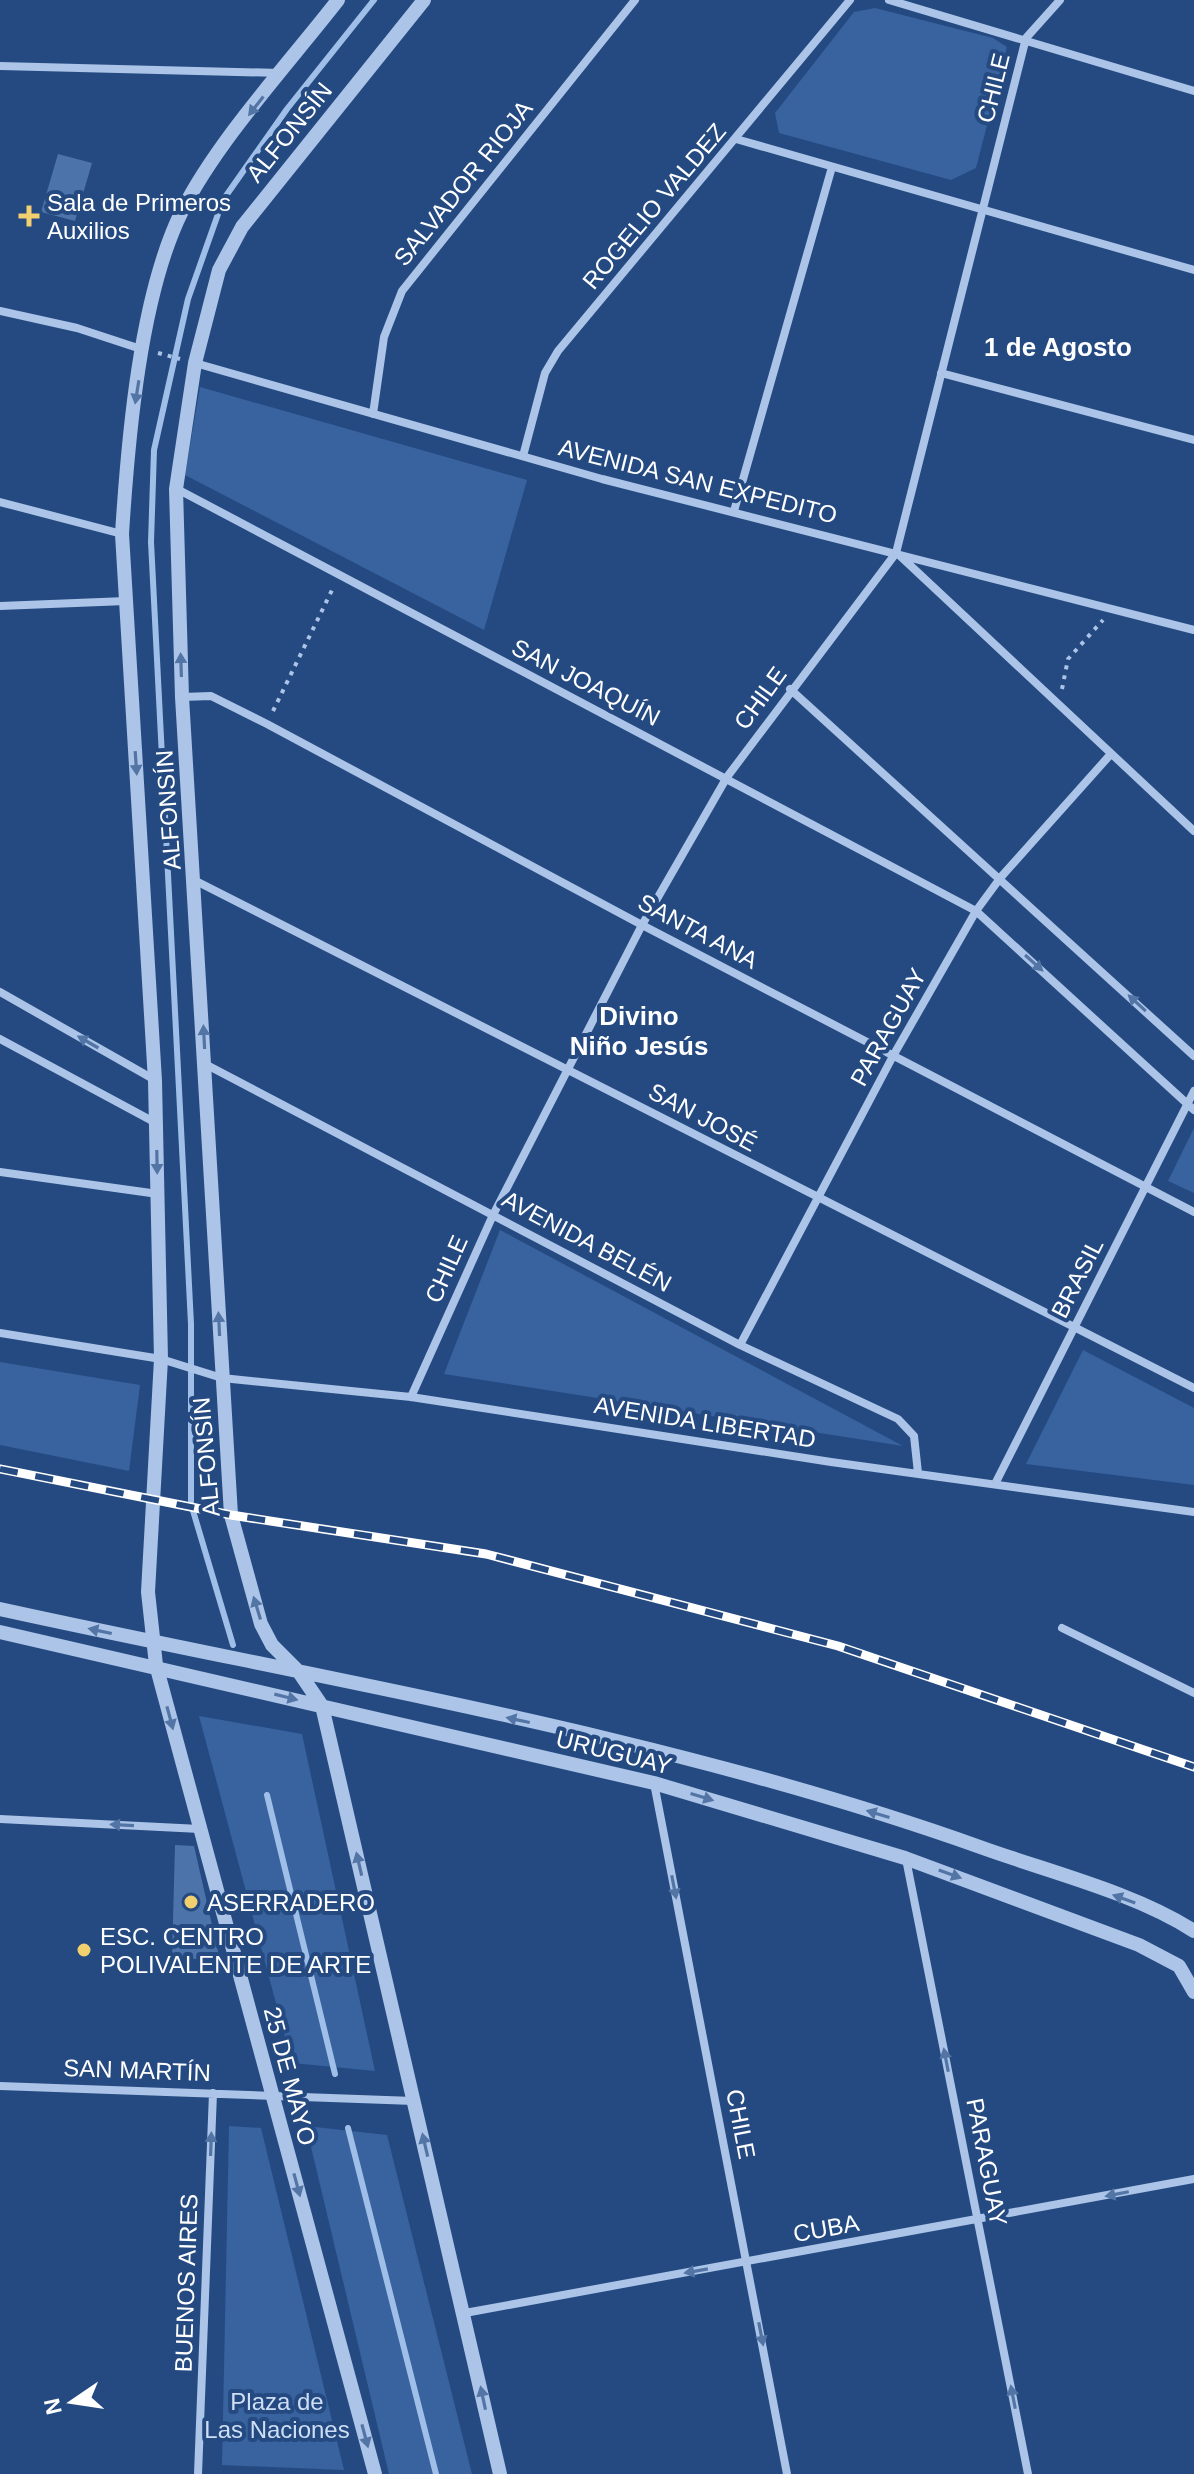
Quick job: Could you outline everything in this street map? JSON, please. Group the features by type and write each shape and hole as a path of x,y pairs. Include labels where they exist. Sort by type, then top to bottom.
{"street":[{"name":"ALFONSÍN","path":"152,1642 148,1592 161,1359 158,1194 155,1081 122,534 127,456 163,257 182,211 205,171 338,0"},
{"name":"ALFONSÍN","path":"299,1672 272,1645 239,1548 215,1377 205,1064 182,697 176,489 191,362 219,270 242,227 424,0"},
{"name":"SALVADOR RIOJA","path":"373,414 384,337 402,291 635,0"},
{"name":"ROGELIO VALDEZ","path":"523,456 545,373 558,351 850,0"},
{"path":"889,0 1026,38 1194,91"},
{"name":"CHILE","path":"411,1397 493,1215 642,925 727,777 790,689 896,553 1026,38 1060,0"},
{"path":"0,66 281,73"},
{"path":"736,139 1194,270"},
{"path":"734,511 832,167"},
{"path":"0,311 77,328 144,350"},
{"name":"AVENIDA SAN EXPEDITO","path":"191,362 523,456 1194,630"},
{"path":"941,373 1194,440"},
{"name":"SAN JOAQUÍN","path":"176,489 976,911 1190,1106"},
{"path":"0,502 122,534"},
{"path":"896,553 1066,715 1194,831"},
{"path":"0,606 126,601"},
{"path":"790,689 1001,877 1194,1056"},
{"name":"SANTA ANA","path":"182,697 211,696 267,724 642,925 1194,1212"},
{"name":"PARAGUAY","path":"740,1345 893,1056 976,911 1001,877 1110,755"},
{"name":"SAN JOSÉ","path":"194,880 568,1068 818,1200 1194,1388"},
{"path":"0,992 155,1081"},
{"path":"0,1039 156,1123"},
{"name":"AVENIDA BELÉN","path":"205,1064 740,1345 898,1419 914,1436 918,1473"},
{"name":"BRASIL","path":"995,1484 1190,1106 1194,1091"},
{"path":"0,1172 158,1194"},
{"name":"AVENIDA LIBERTAD","path":"0,1333 161,1359 215,1377 411,1397 1194,1512"},
{"name":"URUGUAY","path":"0,1609 698,1760 933,1830 1159,1911 1194,1931"},
{"path":"1062,1628 1194,1693"},
{"name":"URUGUAY","path":"0,1632 156,1665 654,1783 905,1858 1139,1945 1190,1974"},
{"name":"25 DE MAYO","path":"152,1642 375,2474"},
{"path":"299,1672 322,1706 500,2474"},
{"name":"CHILE","path":"654,1783 787,2474"},
{"path":"0,1819 200,1829"},
{"name":"PARAGUAY","path":"905,1858 1028,2474"},
{"path":"1190,1974 1194,1992"},
{"name":"SAN MARTÍN","path":"0,2086 414,2101"},
{"name":"BUENOS AIRES","path":"198,2474 213,2093"},
{"name":"CUBA","path":"465,2313 979,2221 1194,2179"}],"path":[{"path":"162,354 191,362"},
{"path":"267,724 339,577"},
{"path":"1066,715 1062,684 1068,659 1114,611"}],"green space":[{"path":"875,8 993,38 1007,47 976,168 951,180 779,133 775,113 854,12"},
{"path":"200,387 527,480 484,630 185,475"},
{"path":"1194,1128 1194,1193 1168,1181"},
{"path":"500,1230 903,1446 444,1374"},
{"path":"1083,1350 1194,1408 1194,1485 1026,1464"},
{"path":"0,1362 140,1385 129,1471 0,1445"},
{"path":"199,1716 302,1734 375,2071 292,2063"},
{"name":"Plaza de Las Naciones","path":"229,2126 261,2128 344,2470 222,2465"},
{"path":"306,2126 387,2135 472,2474 389,2474"}],"building":[{"path":"58,154 92,163 75,221 41,212"},
{"name":"ASERRADERO","path":"175,1845 194,1846 220,1960 172,1958"}],"waterway":[{"path":"233,1645 191,1504 191,1324 151,542 154,450 188,299 223,200 287,109 374,0"},
{"path":"267,1795 335,2074"},
{"path":"348,2128 436,2474"}],"railway":[{"path":"0,1469 231,1515 486,1554 838,1646 1194,1767"}],"place":[{"name":"Sala de Primeros Auxilios","path":"29,216"},
{"name":"ASERRADERO","path":"191,1902"},
{"name":"ESC. CENTRO POLIVALENTE DE ARTE","path":"84,1950"}],"district":[{"name":"1 de Agosto","path":"1058,347"},
{"name":"Divino Niño Jesús","path":"639,1031"}]}
